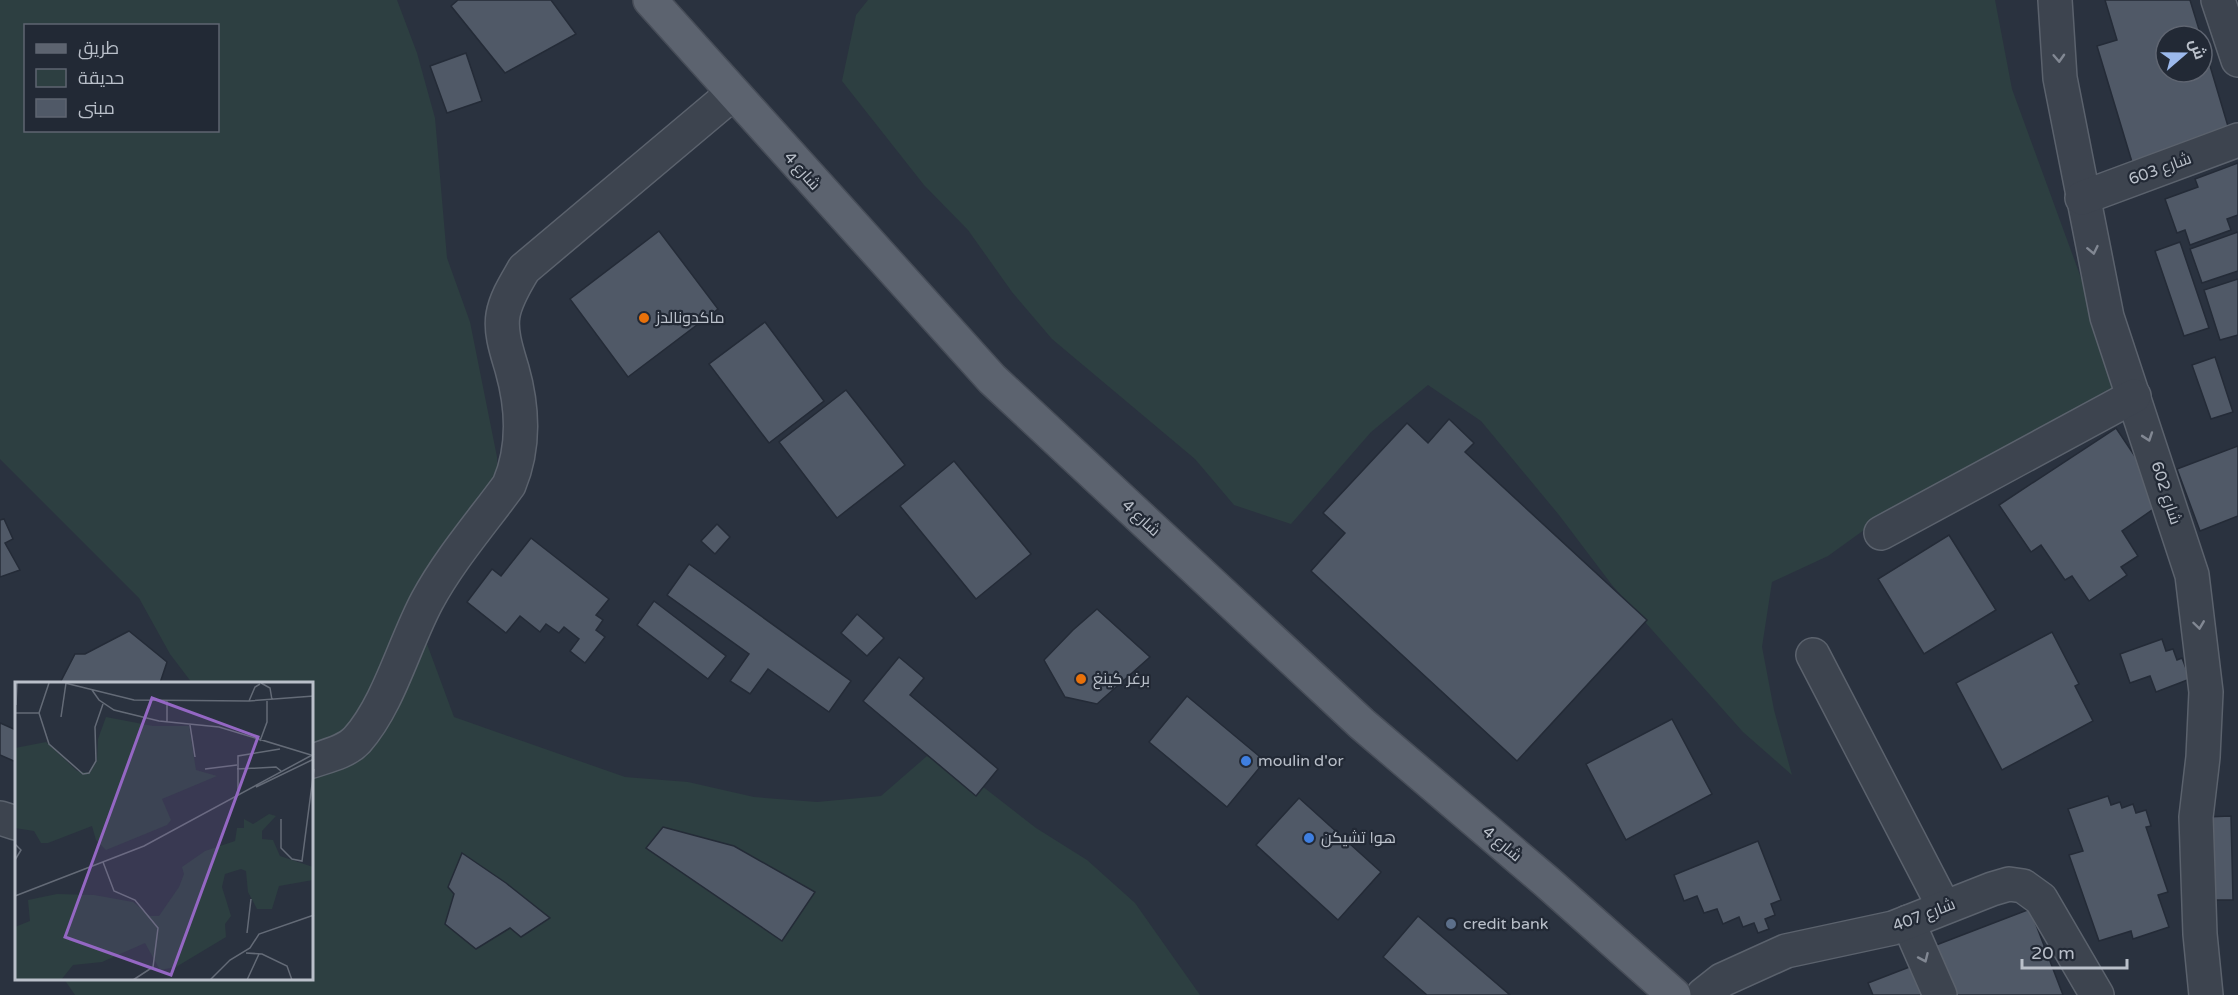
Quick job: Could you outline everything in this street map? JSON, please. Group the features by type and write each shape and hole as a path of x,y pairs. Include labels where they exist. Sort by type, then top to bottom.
{"main road":[{"name":"شارع 4","path":"650,0 732,94 992,379 1362,724 1547,882 1674,995"}],"street":[{"name":"شارع 602","path":"2055,0 2060,78 2107,317 2192,575 2206,692 2203,757 2196,817 2199,934 2206,995"},
{"path":"2218,0 2238,60"},
{"path":"314,760 342,751 356,742 367,727 378,709 429,597 509,485 517,467 521,420 518,391 504,342 503,317 513,288 524,268 732,94"},
{"name":"شارع 603","path":"2082,198 2238,140"},
{"path":"1881,533 2134,396"},
{"path":"1813,655 1944,907"},
{"path":"0,818 15,823"},
{"name":"شارع 407","path":"1703,995 1722,980 1755,963 1786,951 1837,938 1868,934 1908,922 2009,884 2032,891 2052,917 2097,995"},
{"path":"1908,922 1940,995"}],"green space":[{"path":"0,0 397,0 417,53 435,118 447,258 470,322 497,457 499,523 446,576 427,644 454,717 625,777 688,782 754,797 817,802 881,796 927,756 982,786 1036,828 1087,860 1135,903 1200,995 75,995 65,980 314,980 314,682 191,682 170,654 139,598 0,459"},
{"path":"868,0 1995,0 2012,89 2123,393 1889,512 1828,556 1772,582 1762,647 1774,710 1792,775 1743,732 1612,585 1559,515 1481,421 1428,385 1371,432 1291,524 1234,505 1195,459 1052,339 1012,292 968,230 924,185 842,81 856,15"}],"building":[{"path":"458,0 551,0 576,34 505,73 451,6"},
{"path":"2105,0 2190,0 2197,24 2154,24 2154,84 2214,84 2214,79 2230,133 2132,162 2097,46 2117,40"},
{"path":"466,53 482,101 447,113 430,66"},
{"path":"2238,163 2238,215 2227,219 2231,230 2190,245 2185,230 2177,233 2165,199 2198,187 2195,179"},
{"path":"659,231 718,309 628,377 570,299"},
{"path":"2238,232 2238,271 2202,283 2190,249"},
{"path":"2180,242 2209,328 2184,336 2155,251"},
{"path":"2238,279 2238,335 2220,340 2204,290"},
{"path":"765,322 824,401 769,443 709,364"},
{"path":"2215,357 2233,412 2211,419 2192,365"},
{"path":"846,390 905,465 837,518 779,442"},
{"path":"1449,419 1474,443 1465,452 1647,620 1517,761 1311,571 1345,533 1323,513 1407,423 1428,443"},
{"path":"2116,428 2165,501 2122,531 2138,556 2121,567 2127,575 2089,601 2072,576 2065,580 2041,545 2031,552 1999,505"},
{"path":"2238,446 2238,516 2200,531 2177,469"},
{"path":"954,461 1031,554 976,599 900,506"},
{"path":"4,519 13,539 5,543 20,570 0,577 0,520"},
{"path":"717,524 730,537 715,554 701,541"},
{"path":"1949,535 1996,610 1924,654 1878,579"},
{"path":"531,538 609,599 596,615 603,620 596,630 605,637 585,663 570,651 579,639 564,627 559,633 546,624 540,632 520,616 506,633 467,602 492,569 501,576"},
{"path":"689,564 851,681 829,712 768,669 750,694 730,681 749,654 667,595"},
{"path":"654,601 726,656 708,679 637,625"},
{"path":"1097,609 1150,657 1097,704 1065,697 1044,660"},
{"path":"857,614 884,638 867,656 841,633"},
{"path":"129,631 167,662 160,682 61,682 75,654 85,654"},
{"path":"2052,632 2079,684 2075,686 2093,721 2002,770 1956,683"},
{"path":"2162,639 2166,651 2173,649 2177,660 2182,658 2190,679 2156,692 2150,676 2130,683 2120,654"},
{"path":"899,657 924,678 910,695 998,769 976,796 863,701"},
{"path":"1187,696 1265,761 1227,807 1149,742"},
{"path":"1672,719 1712,794 1626,840 1586,764"},
{"path":"0,723 15,730 15,762 0,755"},
{"path":"2108,796 2111,805 2120,802 2122,808 2133,804 2136,813 2146,810 2151,826 2146,827 2168,892 2158,895 2169,927 2133,939 2131,931 2099,941 2069,855 2083,851 2068,809"},
{"path":"1299,798 1381,872 1338,920 1256,845"},
{"path":"2231,816 2233,900 2208,900 2205,817"},
{"path":"663,827 734,846 815,892 782,941 646,848"},
{"path":"1758,841 1781,900 1771,904 1775,915 1765,919 1769,929 1758,933 1754,923 1743,927 1739,917 1723,924 1717,909 1704,913 1697,896 1684,901 1674,875"},
{"path":"462,853 506,883 550,918 521,937 510,928 476,949 445,924 454,894 448,887"},
{"path":"2030,909 2063,995 1949,995 1931,947"},
{"path":"1418,916 1510,995 1427,995 1383,957"},
{"path":"1912,966 1923,995 1873,995 1868,983"}],"place":[{"name":"ماكدونالدز","path":"644,318"},
{"name":"برغر كينغ","path":"1081,679"},
{"name":"moulin d'or","path":"1246,761"},
{"name":"هوا تشيكن","path":"1309,838"},
{"name":"credit bank","path":"1451,924"}]}
